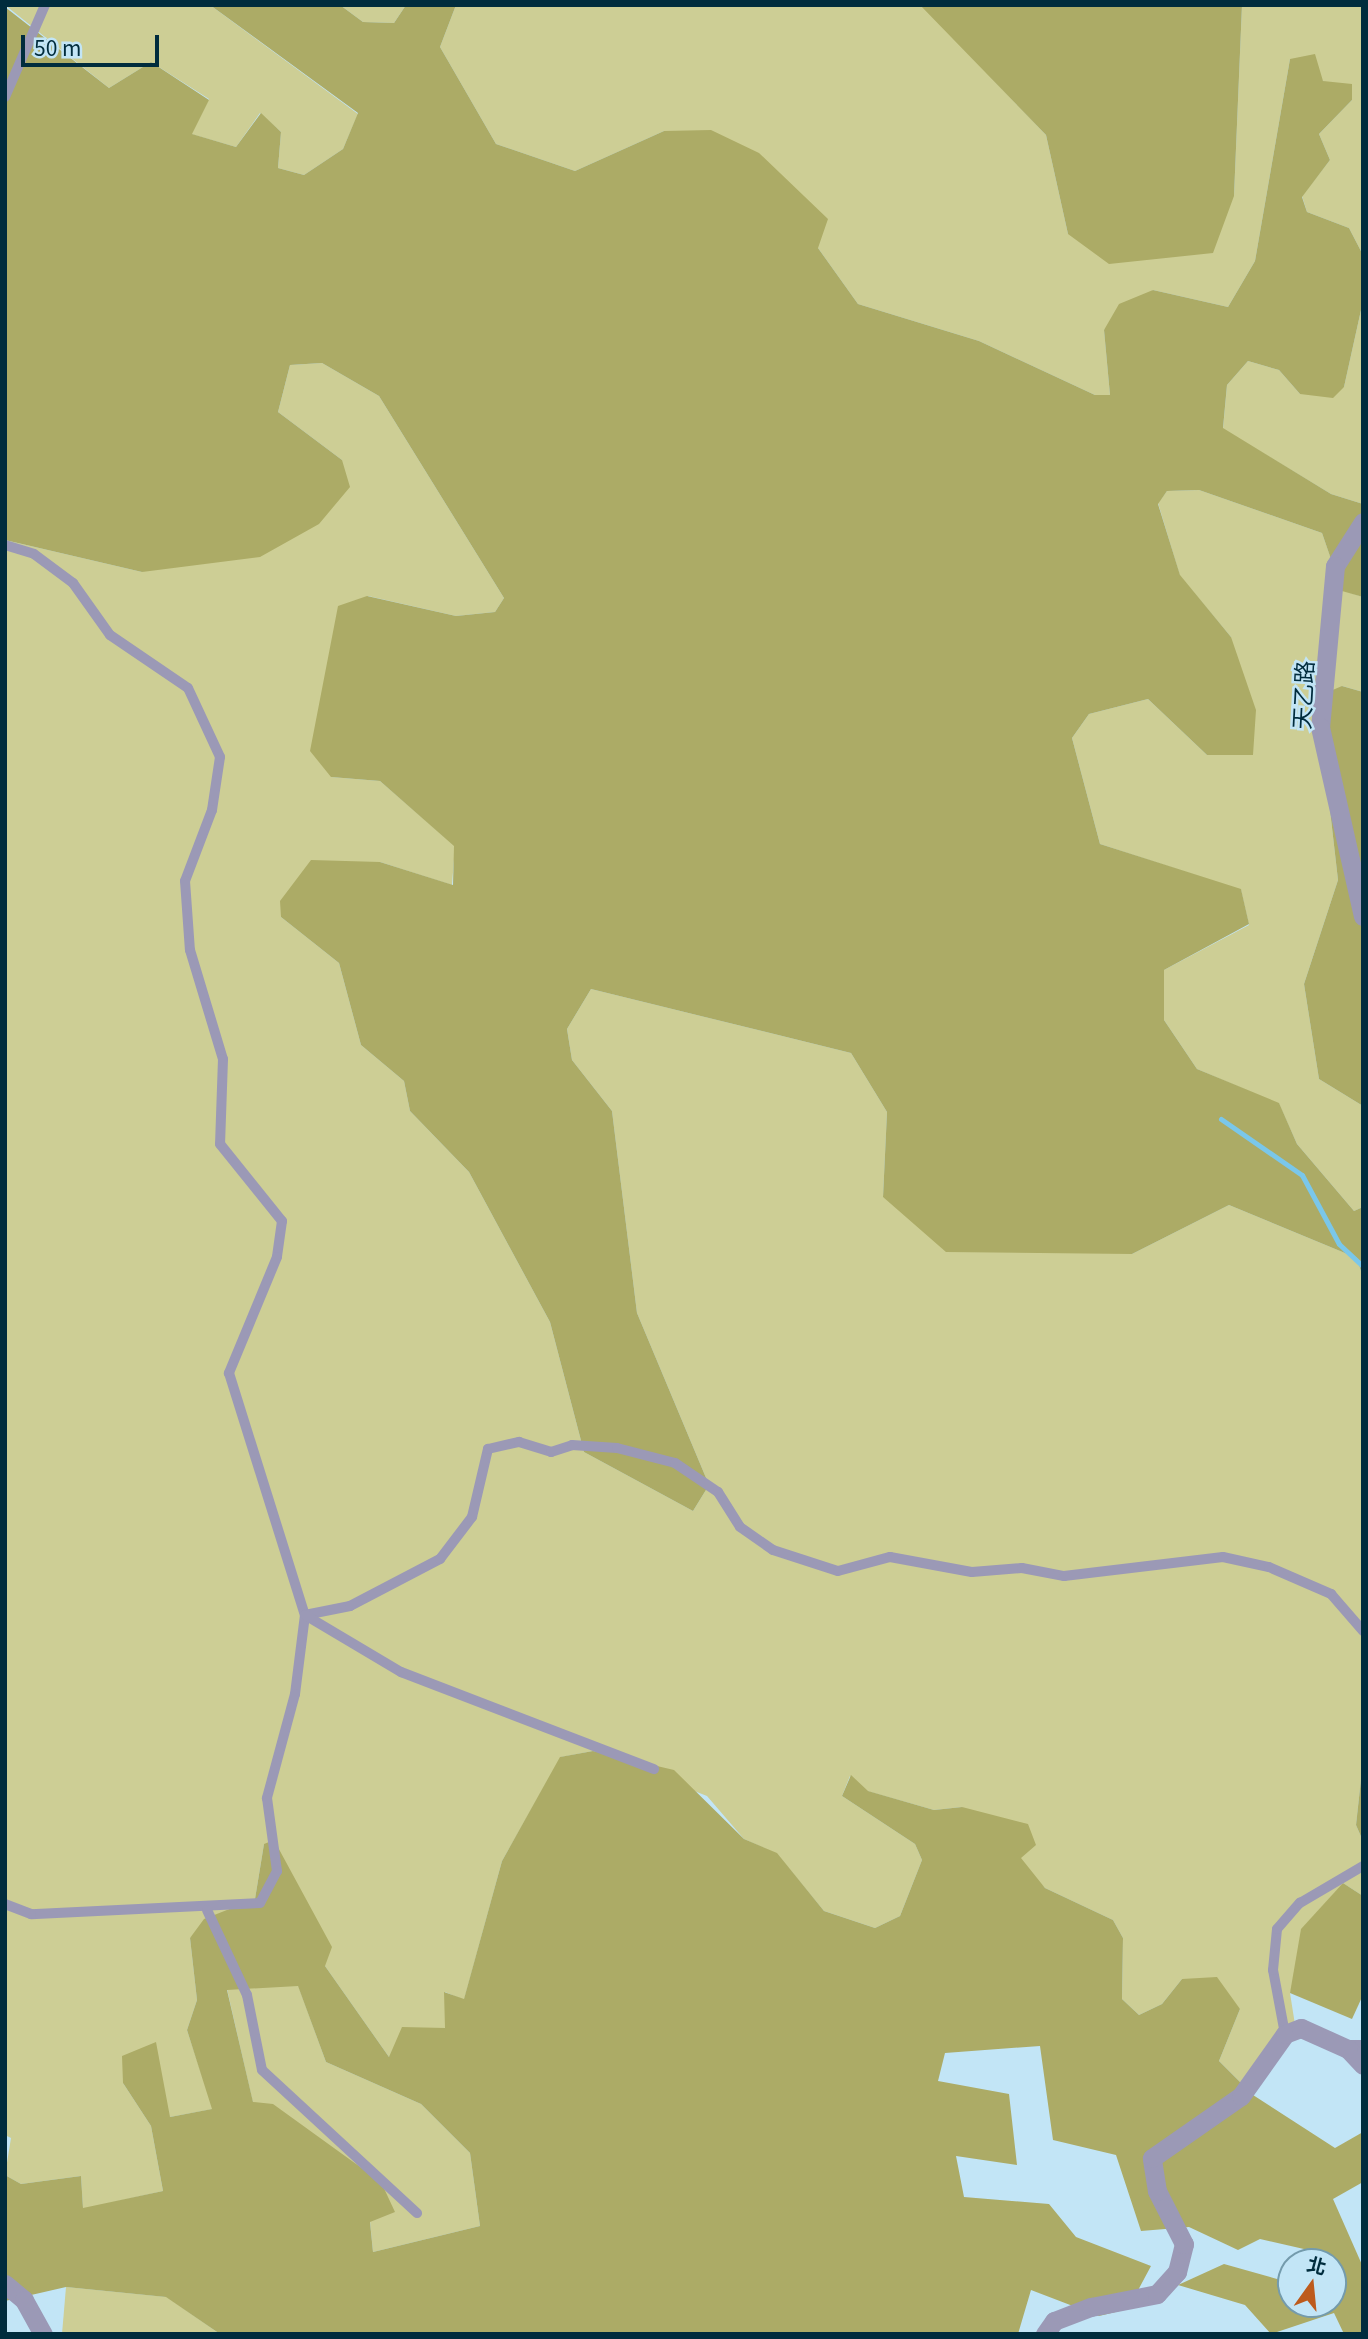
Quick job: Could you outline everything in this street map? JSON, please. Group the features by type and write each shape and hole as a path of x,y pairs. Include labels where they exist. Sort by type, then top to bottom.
{"street":[{"name":"天乙路","path":"1363,522 1335,566 1320,727 1363,916"},
{"path":"1045,2334 1054,2321 1091,2307 1157,2294 1177,2272 1184,2244 1157,2192 1152,2158 1241,2096 1285,2034 1301,2028 1355,2049 1363,2065"},
{"path":"5,2284 24,2300 43,2334"}],"lane":[{"path":"5,97 45,5"},
{"path":"5,545 34,554 73,583 110,635 188,688 220,757 212,810 185,881 190,950 223,1059 220,1144 282,1221 278,1257 229,1373 305,1615 295,1695 267,1798 276,1871 260,1903 207,1910 31,1914 5,1904"},
{"path":"305,1615 351,1606 440,1559 472,1517 488,1449 519,1443 551,1452 572,1445 617,1448 675,1463 718,1492 740,1527 773,1550 838,1572 890,1557 972,1572 1022,1568 1064,1576 1223,1557 1269,1567 1331,1594 1363,1631"},
{"path":"305,1615 401,1672 654,1769"},
{"path":"1285,2034 1273,1970 1277,1928 1300,1903 1363,1866"},
{"path":"207,1910 247,1995 262,2070 418,2213"}],"green space":[{"path":"5,5 210,5 358,114 343,149 304,175 278,168 281,132 260,113 236,147 191,134 209,99 151,62 109,88"},
{"path":"340,5 406,5 394,23 363,22"},
{"path":"456,5 923,6 1046,135 1068,234 1234,196 1242,5 1363,5 1363,255 1349,228 1307,212 1302,196 1330,160 1319,134 1352,100 1290,59 1255,261 1228,307 1153,290 1104,330 1110,395 1095,395 979,341 858,304 818,248 664,131 575,171 496,144 440,47"},
{"path":"1363,301 1363,504 1331,494 1223,429 1227,385 1248,361 1279,370 1300,394 1344,387"},
{"path":"322,363 379,396 504,598 495,612 456,616 368,596 331,777 380,781 455,846 452,885 380,862 281,917 339,963 361,1045 404,1081 410,1111 469,1172 550,1322 584,1452 693,1511 709,1485 637,1313 612,1111 572,1060 567,1029 591,989 851,1053 887,1112 883,1197 1132,1254 1229,1205 1357,1258 1363,1278 1363,1761 1356,1825 1363,1841 1363,1896 1343,1883 1290,1993 1296,2031 1253,2095 1219,2061 1240,2009 1182,1979 1162,2004 1139,2015 1122,1999 1123,1938 1113,1920 1045,1888 962,1807 934,1810 867,1791 850,1776 842,1796 915,1844 922,1860 900,1916 875,1928 824,1911 777,1854 744,1839 707,1796 593,1751 561,1757 502,1861 464,2000 445,1992 445,2028 389,2057 325,1966 264,1844 255,1899 190,1938 197,2000 187,2030 213,2109 170,2117 123,2083 151,2126 163,2191 83,2209 81,2176 21,2184 5,2175 11,2138 5,2135 5,540 142,572 342,460 278,412 290,365"},
{"path":"1199,490 1322,533 1342,590 1363,597 1363,692 1342,686 1322,740 1338,880 1304,984 1319,1079 1363,1106 1363,1207 1354,1211 1297,1144 1279,1104 1197,1069 1164,1020 1164,970 1249,925 1241,890 1100,844 1072,738 1089,714 1148,699 1207,755 1231,637 1180,576 1158,503 1167,491"},
{"path":"298,1985 326,2062 421,2104 470,2153 480,2226 373,2252 370,2221 253,2103 227,1989"},
{"path":"66,2287 167,2297 220,2334 62,2334"}],"shaded area":[{"path":"210,5 340,5 363,22 394,23 406,5 456,5 440,47 496,144 575,171 664,131 711,130 759,153 828,219 818,248 858,304 979,341 1095,395 1110,395 1104,330 1119,304 1153,290 1228,307 1255,261 1290,59 1315,54 1323,81 1352,84 1352,100 1319,134 1330,160 1302,197 1307,212 1349,228 1363,255 1363,301 1344,387 1333,398 1300,394 1279,370 1248,361 1227,385 1223,428 1331,494 1363,504 1363,597 1342,591 1322,533 1199,490 1167,491 1158,504 1180,575 1231,637 1256,710 1253,755 1207,755 1148,699 1089,714 1072,738 1100,844 1241,889 1249,924 1164,970 1164,1020 1197,1069 1279,1103 1297,1144 1354,1211 1363,1207 1363,1278 1357,1258 1229,1205 1132,1254 946,1252 883,1197 887,1112 851,1053 591,989 567,1029 572,1060 612,1111 637,1313 709,1485 693,1511 584,1452 550,1322 469,1172 410,1111 404,1081 361,1045 339,963 281,917 280,901 311,860 380,862 453,885 454,846 380,781 331,777 310,751 338,606 367,596 456,616 495,612 504,598 379,396 322,363 290,365 278,412 342,460 350,487 319,524 260,557 142,572 5,540 5,7 109,88 151,62 209,100 192,134 236,147 261,113 281,132 278,168 304,175 343,149 358,113"},
{"path":"920,5 1242,5 1234,196 1213,253 1109,264 1068,234 1046,135"},
{"path":"1342,686 1363,692 1363,1106 1319,1079 1304,984 1338,880 1322,740 1328,692"},
{"path":"593,1751 674,1770 744,1839 777,1853 824,1911 875,1928 900,1916 922,1860 915,1844 842,1796 851,1775 868,1791 934,1810 962,1807 1028,1824 1036,1845 1021,1858 1045,1888 1113,1920 1123,1938 1122,1999 1139,2015 1162,2004 1182,1979 1217,1977 1240,2009 1219,2061 1253,2095 1335,2148 1363,2132 1363,2182 1333,2199 1363,2267 1363,2334 1344,2334 1336,2318 1347,2318 1347,2248 1299,2248 1260,2239 1238,2250 1189,2227 1141,2231 1116,2155 1053,2140 1040,2046 945,2053 938,2081 1009,2094 1017,2165 956,2156 964,2197 1049,2204 1076,2237 1151,2266 1128,2309 1099,2316 1031,2290 1018,2334 220,2334 166,2297 66,2287 5,2301 5,2175 21,2184 81,2176 83,2208 163,2191 151,2126 123,2083 122,2056 156,2042 170,2117 212,2109 187,2030 197,2000 190,1938 204,1919 255,1899 264,1844 274,1840 332,1947 325,1966 389,2057 402,2027 445,2028 444,1992 464,1999 502,1861 560,1757","holes":["298,1986 326,2062 421,2104 470,2153 480,2226 373,2252 370,2222 395,2212 381,2182 273,2104 253,2102 227,1990"]},
{"path":"1363,1761 1363,1841 1356,1825"},
{"path":"1343,1883 1363,1896 1363,1995 1352,2019 1290,1993 1301,1929"},
{"path":"1224,2264 1277,2279 1277,2318 1319,2318 1271,2334 1245,2305 1178,2285"}],"waterway":[{"path":"1221,1119 1302,1175 1339,1244 1363,1266"}]}
